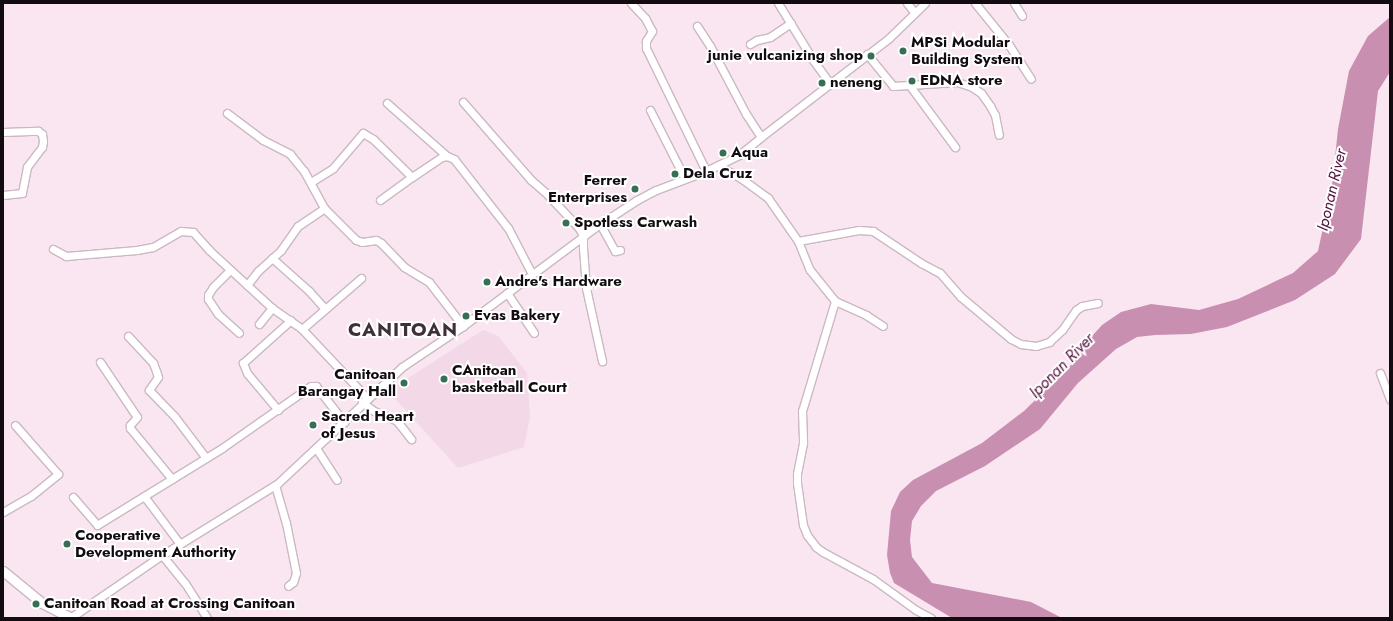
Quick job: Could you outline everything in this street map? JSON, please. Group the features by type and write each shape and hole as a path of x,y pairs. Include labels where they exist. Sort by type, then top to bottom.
{"main road":[{"path":"3,571 42,603 70,618"}],"street":[{"path":"631,3 652,30 646,41 646,48 706,171"},
{"path":"778,3 813,60 830,83"},
{"path":"907,3 914,12"},
{"path":"70,618 180,544 275,485 344,422 364,400 402,366 463,326 600,224 637,200 685,178 719,166 739,156 761,137 888,38 925,3"},
{"path":"975,3 1009,45 1031,79"},
{"path":"1014,3 1022,16"},
{"path":"750,44 757,40 770,37 791,23"},
{"path":"697,26 710,46 746,114 761,137"},
{"path":"867,54 893,86 957,82 972,87 981,93 990,106 995,115 999,135"},
{"path":"910,86 955,147"},
{"path":"463,102 531,180 548,194 579,228 584,236 582,248 586,288 602,361"},
{"path":"387,103 447,156 454,159 459,164 508,228 532,274"},
{"path":"650,110 685,178"},
{"path":"227,113 263,140 290,154 311,182 324,208 356,240 359,242 378,241 404,267 429,282 463,326"},
{"path":"3,132 38,131 42,134 43,141 42,147 27,167 22,193 3,195"},
{"path":"311,182 333,168 363,133 373,139 412,176"},
{"path":"380,200 412,176 447,156"},
{"path":"719,166 768,198 798,241 807,265 835,301 866,315 882,326"},
{"path":"247,285 258,271 281,250 298,226 324,208"},
{"path":"600,224 615,251 620,250"},
{"path":"798,241 859,230 873,231 921,263 940,273 961,297 1012,339 1021,344 1036,346 1049,342 1062,330 1076,310 1082,306 1098,303"},
{"path":"54,249 66,256 137,250 153,247 180,231 190,231 272,308 302,329 374,411 397,421 411,440"},
{"path":"272,258 310,291 325,309"},
{"path":"230,270 213,287 208,295 208,299 218,314 239,333"},
{"path":"302,329 361,278"},
{"path":"507,293 534,333"},
{"path":"835,301 802,411 803,443 797,474 803,525 807,535 816,547 873,579 916,614 931,618"},
{"path":"259,324 272,308"},
{"path":"278,410 247,373 243,363 291,320"},
{"path":"128,336 153,363 156,370 158,378 149,390 174,417 206,458"},
{"path":"100,362 137,417 130,424 130,428 172,479"},
{"path":"1380,374 1390,399"},
{"path":"73,497 97,525 206,458 311,386 316,386 344,422"},
{"path":"4,509 31,496 58,474 15,426"},
{"path":"316,448 337,480"},
{"path":"275,485 286,523 296,573 293,582 288,586"},
{"path":"144,496 180,544"},
{"path":"162,556 185,584 207,618"}],"shaded area":[{"path":"483,330 498,336 527,373 530,417 524,447 458,468 388,391"}],"water":[{"name":"Iponan River","path":"1390,17 1390,72 1378,91 1361,239 1335,274 1295,300 1227,327 1191,334 1137,337 1116,349 1078,383 1040,429 985,466 936,491 921,506 912,521 910,540 912,557 932,583 1031,602 1062,618 952,618 894,583 890,573 887,555 891,511 900,492 913,480 982,443 1024,411 1073,363 1085,344 1102,325 1121,312 1151,304 1199,310 1238,299 1293,273 1318,251 1332,186 1338,129 1349,71 1368,36"}],"place":[{"name":"MPSi Modular Building System","path":"903,51"},
{"name":"junie vulcanizing shop","path":"871,56"},
{"name":"EDNA store","path":"912,81"},
{"name":"neneng","path":"822,83"},
{"name":"Aqua","path":"723,153"},
{"name":"Dela Cruz","path":"675,174"},
{"name":"Ferrer Enterprises","path":"635,189"},
{"name":"Spotless Carwash","path":"566,223"},
{"name":"Andre's Hardware","path":"487,282"},
{"name":"Evas Bakery","path":"466,316"},
{"name":"CAnitoan basketball Court","path":"444,379"},
{"name":"Canitoan Barangay Hall","path":"404,383"},
{"name":"Sacred Heart of Jesus","path":"313,425"},
{"name":"Cooperative Development Authority","path":"67,544"},
{"name":"Canitoan Road at Crossing Canitoan","path":"36,604"}],"district":[{"name":"CANITOAN","path":"403,330"}]}
